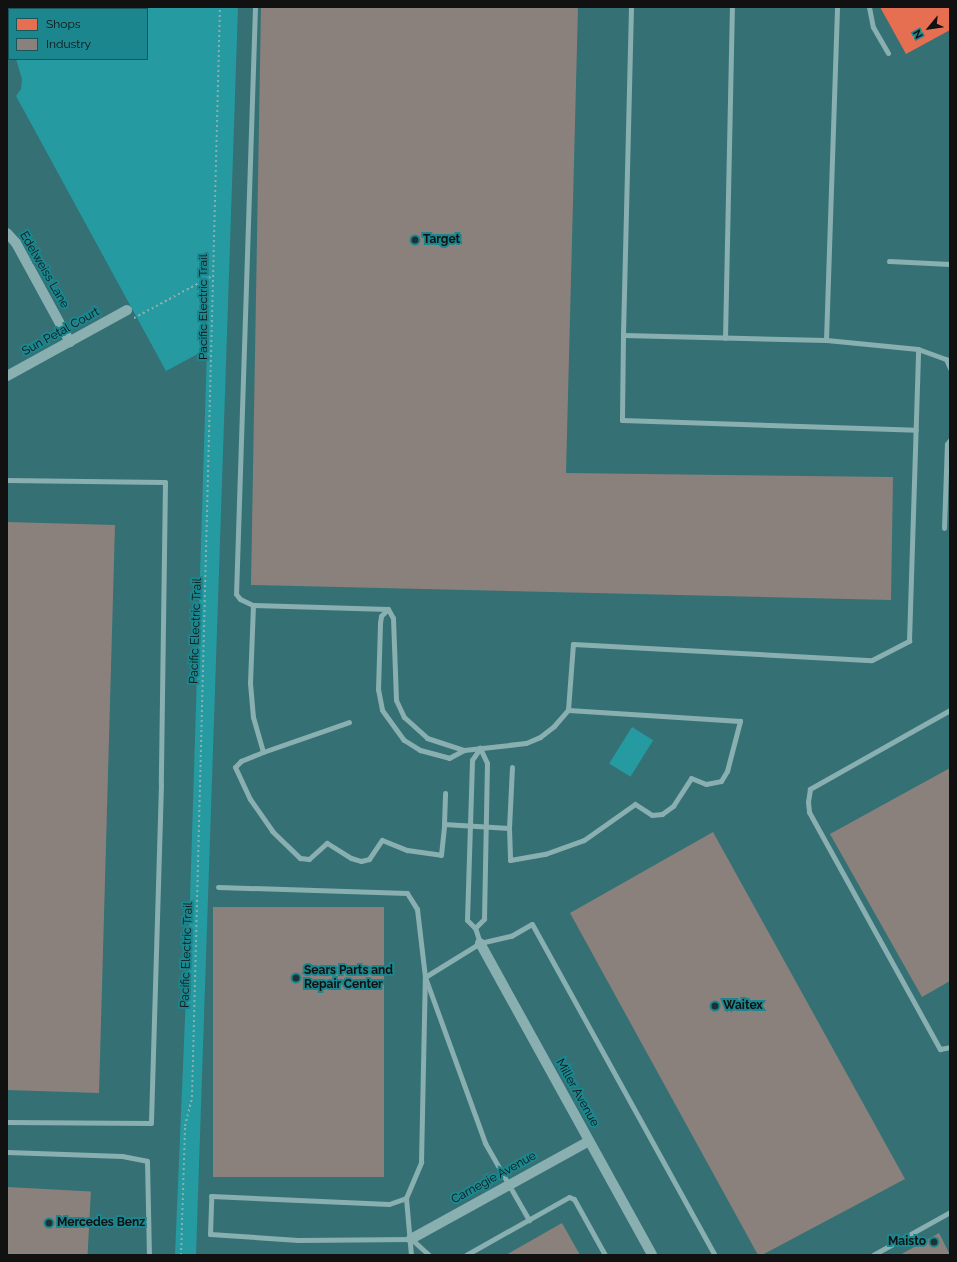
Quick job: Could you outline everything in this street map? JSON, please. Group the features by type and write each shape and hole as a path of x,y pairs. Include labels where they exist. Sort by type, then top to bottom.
{"street":[{"name":"Edelweiss Lane","path":"7,234 16,243 70,342"},
{"name":"Sun Petal Court","path":"7,376 70,342 129,315"},
{"name":"Miller Avenue","path":"480,944 652,1255"},
{"name":"Carnegie Avenue","path":"411,1238 589,1141"}],"lane":[{"path":"255,7 235,586 240,599 253,605 388,609"},
{"path":"631,7 622,420 916,430"},
{"path":"726,338 732,7"},
{"path":"826,340 837,7"},
{"path":"869,7 873,27 888,53"},
{"path":"889,261 950,264"},
{"path":"623,335 826,340 918,349 946,359 950,368"},
{"path":"388,609 381,616 380,623 378,689 382,710 404,740 420,750 449,758 464,750 509,747 540,737 568,710 573,644 872,660 909,640 918,349"},
{"path":"944,528 947,444 950,440"},
{"path":"7,480 165,482 161,784 151,1123 7,1122"},
{"path":"253,605 250,683 253,717 263,752"},
{"path":"388,609 393,618 396,700 404,717 427,738 464,750"},
{"path":"512,767 509,828 510,860 545,854 584,840 620,816 634,804 652,815 662,814 673,806 691,778 706,784 721,781 726,772 740,721 568,710"},
{"path":"950,710 810,789 808,802 809,812 940,1049 950,1047"},
{"path":"349,722 263,752 241,761 235,767 250,799 272,831 300,858 309,859 328,843 351,858 361,861 370,859 382,840 407,850 441,855 445,793"},
{"path":"475,928 484,919 487,763 480,748"},
{"path":"480,748 472,760 467,920 475,928 480,944"},
{"path":"444,824 509,828"},
{"path":"218,888 407,893 417,909 424,977 421,1162 406,1198 411,1238 411,1255"},
{"path":"424,977 480,944 511,936 532,924 715,1255"},
{"path":"424,977 485,1143 529,1220"},
{"path":"7,1152 122,1156 147,1161 149,1255"},
{"path":"406,1198 389,1204 212,1196 210,1234 298,1240 411,1238 429,1255"},
{"path":"466,1255 570,1197 574,1198 605,1255"},
{"path":"873,1255 950,1212"}],"path":[{"name":"Pacific Electric Trail","path":"181,1255 185,1126 192,1097 213,350 212,276 220,7"},
{"path":"129,315 212,276"}],"shaded area":[{"path":"238,7 196,1255 175,1255 190,900 207,349 166,371 16,96 21,89 22,79 16,60 148,60 148,8 128,8"},
{"path":"632,727 653,740 630,777 609,763"}],"building: Shops":[{"path":"880,7 950,7 950,30 906,54"}],"building: Industry":[{"name":"Target","path":"261,7 578,7 566,473 893,477 891,600 251,585"},
{"path":"7,522 115,525 99,1093 7,1090"},
{"path":"950,768 950,981 922,997 830,834"},
{"name":"Waitex","path":"713,832 905,1179 762,1255 758,1255 570,913"},
{"name":"Sears Parts and Repair Center","path":"213,907 384,907 384,1177 213,1177"},
{"name":"Mercedes Benz","path":"7,1187 91,1191 88,1255 7,1255"},
{"path":"562,1223 580,1255 506,1255"},
{"name":"Maisto","path":"939,1233 950,1255 900,1255"}],"place":[{"name":"Target","path":"415,240"},
{"name":"Sears Parts and Repair Center","path":"296,978"},
{"name":"Waitex","path":"715,1006"},
{"name":"Mercedes Benz","path":"49,1223"},
{"name":"Maisto","path":"934,1242"}]}
